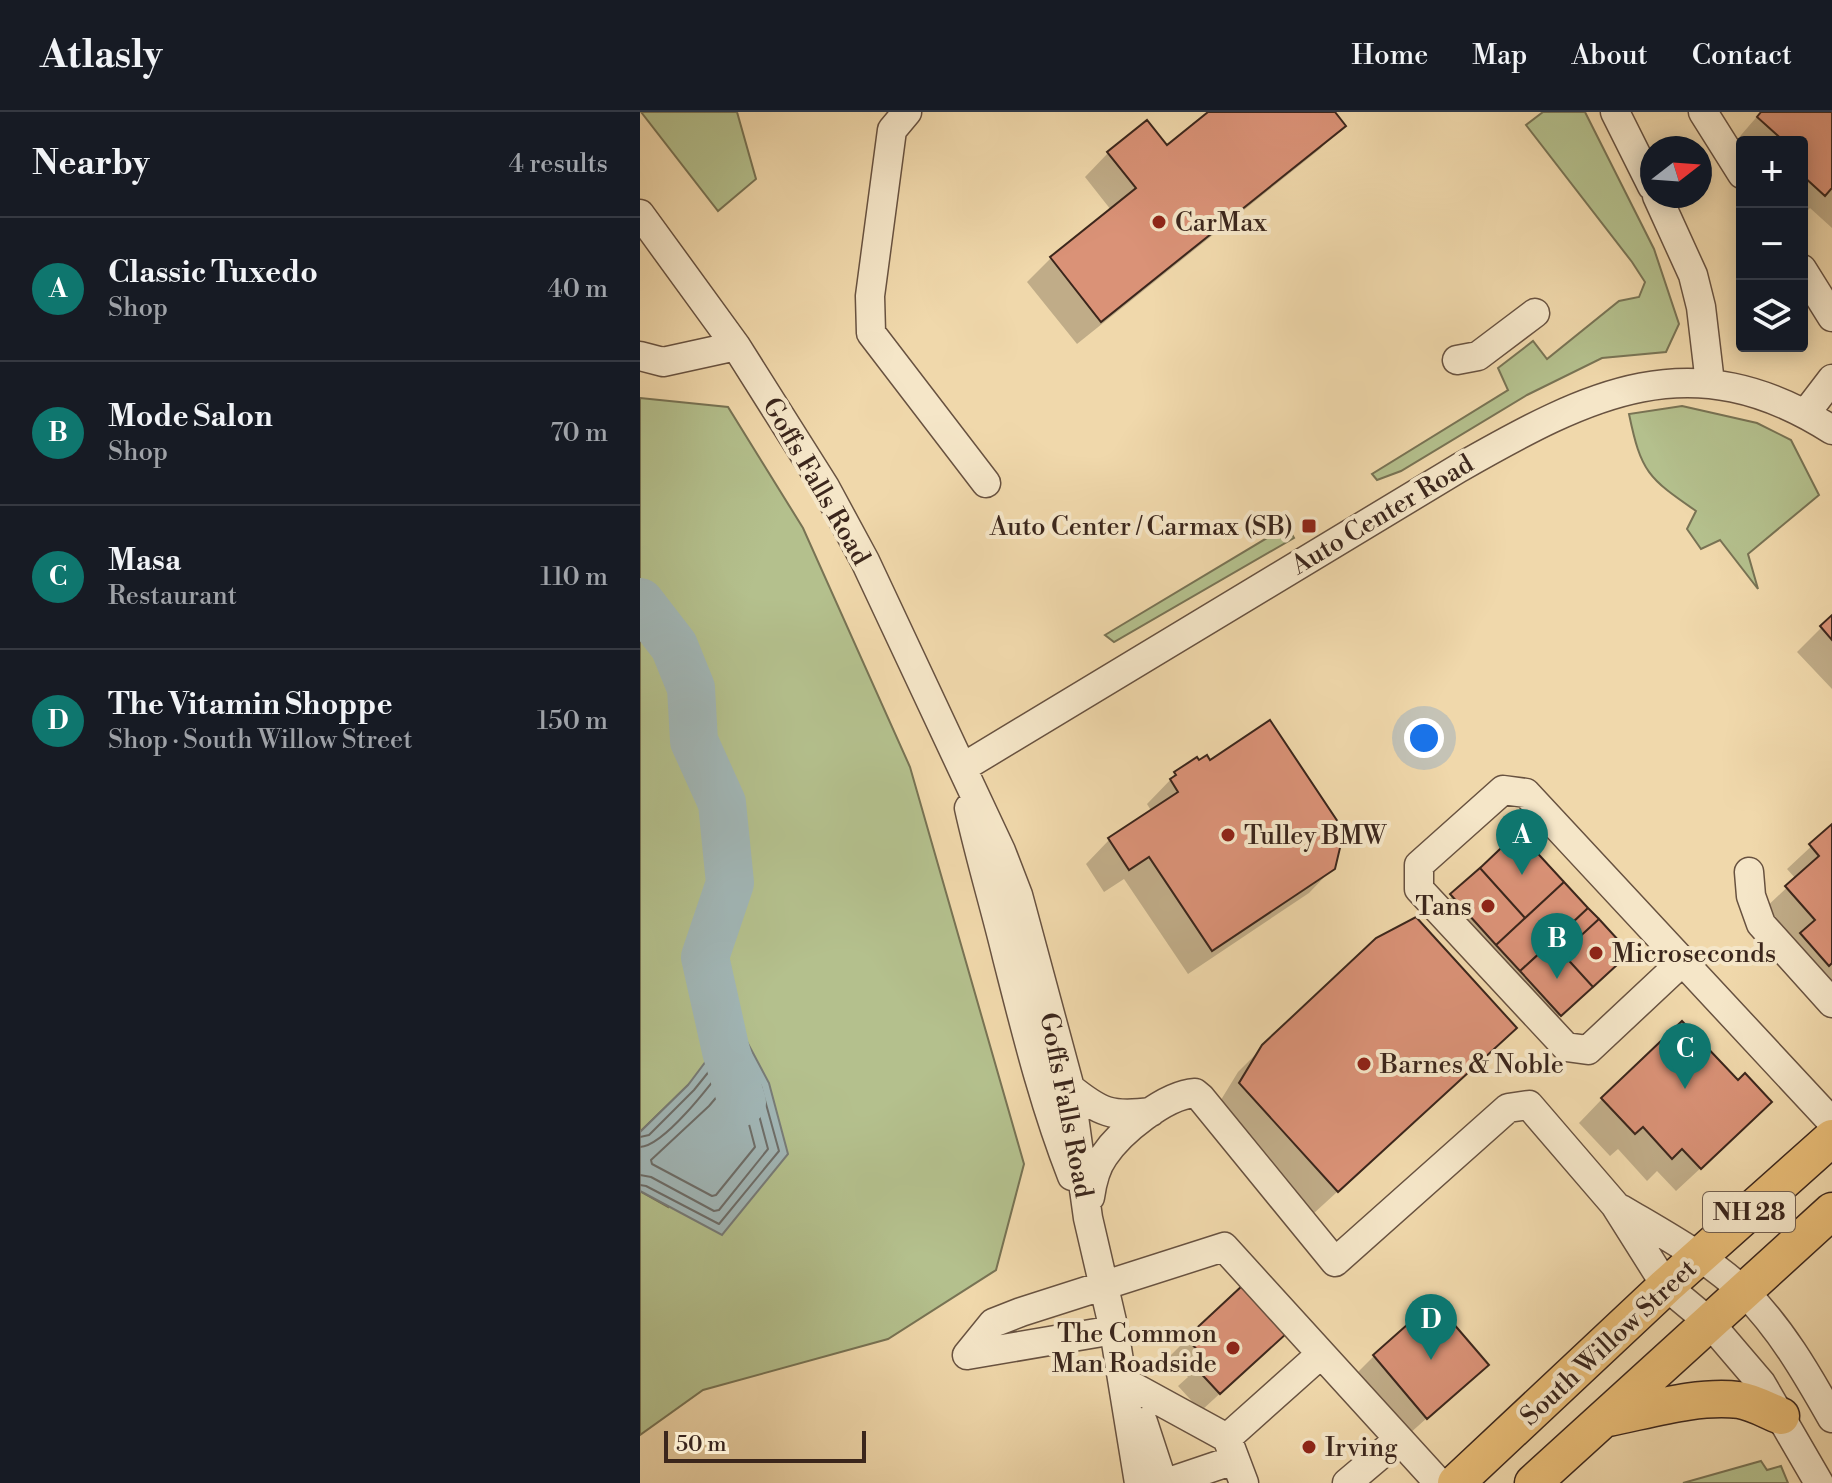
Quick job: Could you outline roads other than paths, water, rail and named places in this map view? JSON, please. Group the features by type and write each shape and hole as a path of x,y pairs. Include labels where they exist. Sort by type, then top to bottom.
{"main road":[{"name":"South Willow Street","path":"1456,1483 1666,1286 1832,1138"},
{"name":"South Willow Street","path":"1533,1483 1832,1211"},
{"path":"1608,1418 1704,1401 1742,1400 1781,1416"}],"street":[{"path":"907,112 892,130 870,296 871,333 986,483"},
{"path":"1615,112 1640,162"},
{"path":"1703,112 1736,164"},
{"path":"1662,208 1693,275 1701,307 1710,383"},
{"name":"Goffs Falls Road","path":"642,219 736,346 789,426 852,536 1001,851 1018,895 1070,1088 1088,1218 1114,1330 1139,1483"},
{"path":"1808,279 1832,317"},
{"path":"1457,360 1478,356 1535,313"},
{"path":"640,356 663,362 736,346"},
{"path":"1806,413 1832,379"},
{"name":"Auto Center Road","path":"962,768 1520,433 1603,396 1663,384 1710,383 1754,392 1806,413 1832,430"},
{"name":"Goffs Falls Road","path":"962,768 977,848 1040,1084 1088,1218"},
{"path":"1683,961 1588,1050 1566,1047 1419,889 1419,865 1503,790 1526,793 1683,961 1832,1122"},
{"path":"1749,872 1751,896 1761,924 1832,1003"},
{"path":"1070,1088 1096,1109 1113,1115 1151,1112"},
{"path":"1088,1218 1092,1185 1102,1157 1118,1139 1151,1112 1185,1094 1195,1093 1335,1262 1508,1108 1529,1105 1615,1205 1666,1286 1708,1321 1761,1383 1819,1483"},
{"path":"1615,1205 1700,1257 1743,1292 1769,1320 1832,1418"},
{"path":"1114,1330 967,1355 993,1323 1224,1247 1439,1483"},
{"name":"Goffs Falls Road","path":"1114,1330 1165,1483"},
{"path":"1165,1483 1235,1460 1321,1354"},
{"path":"1132,1386 1235,1460"},
{"path":"1347,1483 1399,1439"}],"water":[{"path":"736,1021 769,1083 788,1154 722,1235 640,1191 640,1132 688,1085"}],"waterway":[{"path":"640,602 674,646 691,688 694,741 722,803 730,883 705,957 726,1051 742,1102"}],"place":[{"name":"CarMax","path":"1159,222"},
{"name":"Auto Center / Carmax (SB)","path":"1309,526"},
{"name":"Tulley BMW","path":"1228,835"},
{"name":"Classic Tuxedo","path":"1522,875"},
{"name":"Tans","path":"1488,906"},
{"name":"Microseconds","path":"1596,953"},
{"name":"Mode Salon","path":"1557,979"},
{"name":"Barnes & Noble","path":"1364,1064"},
{"name":"Masa","path":"1685,1089"},
{"name":"The Common Man Roadside","path":"1233,1348"},
{"name":"The Vitamin Shoppe","path":"1431,1360"},
{"name":"Irving","path":"1309,1447"}]}
